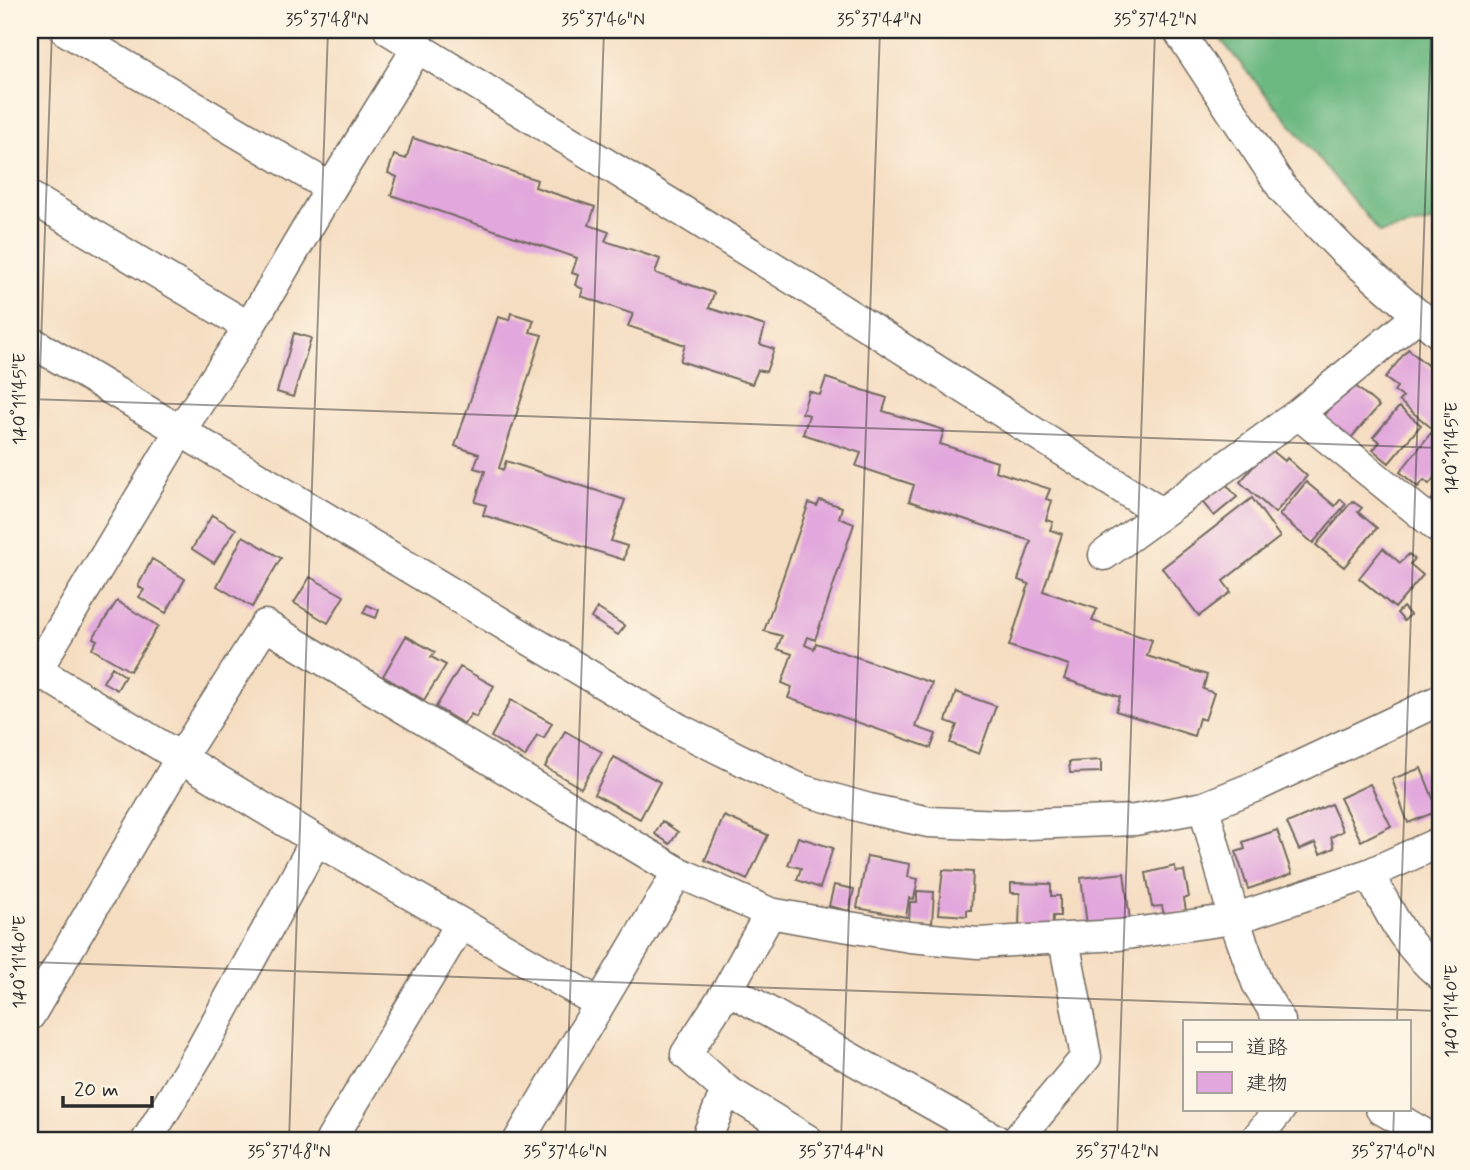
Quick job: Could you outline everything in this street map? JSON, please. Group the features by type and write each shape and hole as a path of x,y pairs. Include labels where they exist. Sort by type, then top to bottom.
{"street":[{"path":"65,30 331,188"},
{"path":"389,30 804,286 1161,513"},
{"path":"1104,555 1298,414 1430,324 1344,251 1283,189 1178,30"},
{"path":"418,47 249,327 180,430 32,672 460,925 599,1003"},
{"path":"30,197 249,327"},
{"path":"30,341 679,729 802,790 869,809 929,822 1003,825 1135,820 1205,807 1259,785 1440,701"},
{"path":"1298,414 1440,529"},
{"path":"30,1015 180,760 265,625 678,872 770,913 910,937 978,943 1064,940 1234,919 1369,874 1440,842"},
{"path":"1205,807 1234,919 1257,983 1279,1020"},
{"path":"147,1140 201,1050 316,840"},
{"path":"519,1140 678,872"},
{"path":"1369,874 1400,931 1418,956 1440,975"},
{"path":"770,913 728,989 686,1054 726,1090 808,1140"},
{"path":"331,1140 460,925"},
{"path":"1017,1140 1087,1057 1064,940"},
{"path":"728,989 996,1140"},
{"path":"706,1140 726,1090"},
{"path":"1255,1140 1279,1110"},
{"path":"1383,1110 1435,1140"}],"green space":[{"path":"1213,30 1440,30 1440,220 1380,233"}],"building":[{"path":"413,138 537,180 535,187 595,207 589,225 609,232 605,241 660,259 655,273 714,293 709,308 765,326 760,344 774,349 766,372 758,370 752,384 680,361 685,345 628,326 633,314 581,296 583,289 575,285 578,275 572,273 577,258 391,195 397,177 388,173 394,155 406,159"},
{"path":"511,313 534,320 530,332 542,335 499,468 503,470 506,461 625,500 611,541 627,546 624,560 483,515 486,505 475,502 485,471 474,468 479,454 455,446 498,317 509,320"},
{"path":"294,333 311,338 293,397 277,392"},
{"path":"1408,349 1440,376 1440,422 1434,430 1399,401 1403,397 1394,391 1397,387 1385,378"},
{"path":"826,378 887,398 883,411 944,430 940,444 997,462 995,471 1050,489 1046,499 1052,501 1046,520 1053,522 1050,530 1062,534 1043,591 1097,609 1092,621 1152,640 1147,656 1207,675 1203,689 1214,693 1205,720 1199,718 1194,736 1116,711 1120,697 1064,679 1069,665 1009,646 1029,584 1018,580 1031,541 909,501 914,485 856,466 861,453 803,434 809,415 802,413 809,391 820,395"},
{"path":"1351,382 1379,406 1350,439 1323,416"},
{"path":"1399,407 1421,425 1389,463 1373,450 1380,442 1373,437"},
{"path":"1431,433 1440,440 1440,471 1429,484 1424,480 1418,487 1400,472"},
{"path":"1269,448 1285,461 1287,458 1307,476 1275,513 1240,482"},
{"path":"1306,482 1335,506 1341,499 1346,504 1313,543 1279,515"},
{"path":"1226,484 1237,497 1214,516 1203,503"},
{"path":"1440,490 1440,513 1429,503"},
{"path":"1252,498 1280,537 1223,581 1231,592 1199,616 1162,568"},
{"path":"820,500 842,507 839,518 854,524 815,640 808,637 805,645 814,649 816,643 932,683 916,727 936,734 931,748 788,698 792,687 782,683 792,654 777,649 782,636 764,631 809,503 817,506"},
{"path":"1352,501 1362,508 1358,512 1377,528 1344,567 1316,545"},
{"path":"212,515 236,529 214,563 192,549"},
{"path":"243,536 281,558 252,607 217,586"},
{"path":"1383,548 1400,563 1409,554 1415,559 1410,564 1423,575 1395,608 1359,578"},
{"path":"152,559 185,579 166,613 139,597 144,590 138,586"},
{"path":"310,577 344,596 328,623 294,603"},
{"path":"117,601 158,626 130,671 92,649 97,640 93,638"},
{"path":"367,605 379,610 376,618 363,613"},
{"path":"1403,607 1410,615 1404,621 1397,613"},
{"path":"597,608 625,626 618,635 591,618"},
{"path":"406,636 435,652 431,657 446,665 424,700 383,676"},
{"path":"112,667 125,676 117,690 103,682"},
{"path":"460,667 494,686 476,717 471,714 464,724 436,707"},
{"path":"956,692 996,706 979,754 950,743 957,725 946,721"},
{"path":"511,700 552,723 544,738 537,735 525,757 491,737"},
{"path":"565,731 602,752 581,788 545,767"},
{"path":"614,757 660,782 640,819 594,794"},
{"path":"1101,760 1101,772 1070,773 1069,762"},
{"path":"1421,768 1438,811 1408,823 1392,779"},
{"path":"1370,784 1391,826 1361,841 1340,798"},
{"path":"1331,804 1343,831 1331,837 1334,848 1320,854 1315,843 1299,850 1287,823"},
{"path":"724,816 768,835 747,880 705,860"},
{"path":"662,821 678,832 670,844 655,834"},
{"path":"1277,830 1292,874 1248,889 1236,852 1245,849 1243,842"},
{"path":"798,837 833,848 820,888 797,880 801,868 788,865"},
{"path":"867,856 910,864 908,877 918,879 914,899 909,898 906,917 857,908"},
{"path":"1175,866 1176,872 1184,871 1189,897 1184,899 1186,911 1164,915 1162,906 1152,907 1146,873"},
{"path":"943,870 973,872 971,910 967,910 967,916 938,914"},
{"path":"1124,873 1130,920 1087,925 1081,878"},
{"path":"1011,883 1051,884 1051,896 1060,896 1060,916 1053,916 1052,929 1019,928 1020,893 1011,893"},
{"path":"834,885 854,889 849,911 829,906"},
{"path":"917,891 934,892 932,923 909,922 910,902 917,902"}]}
